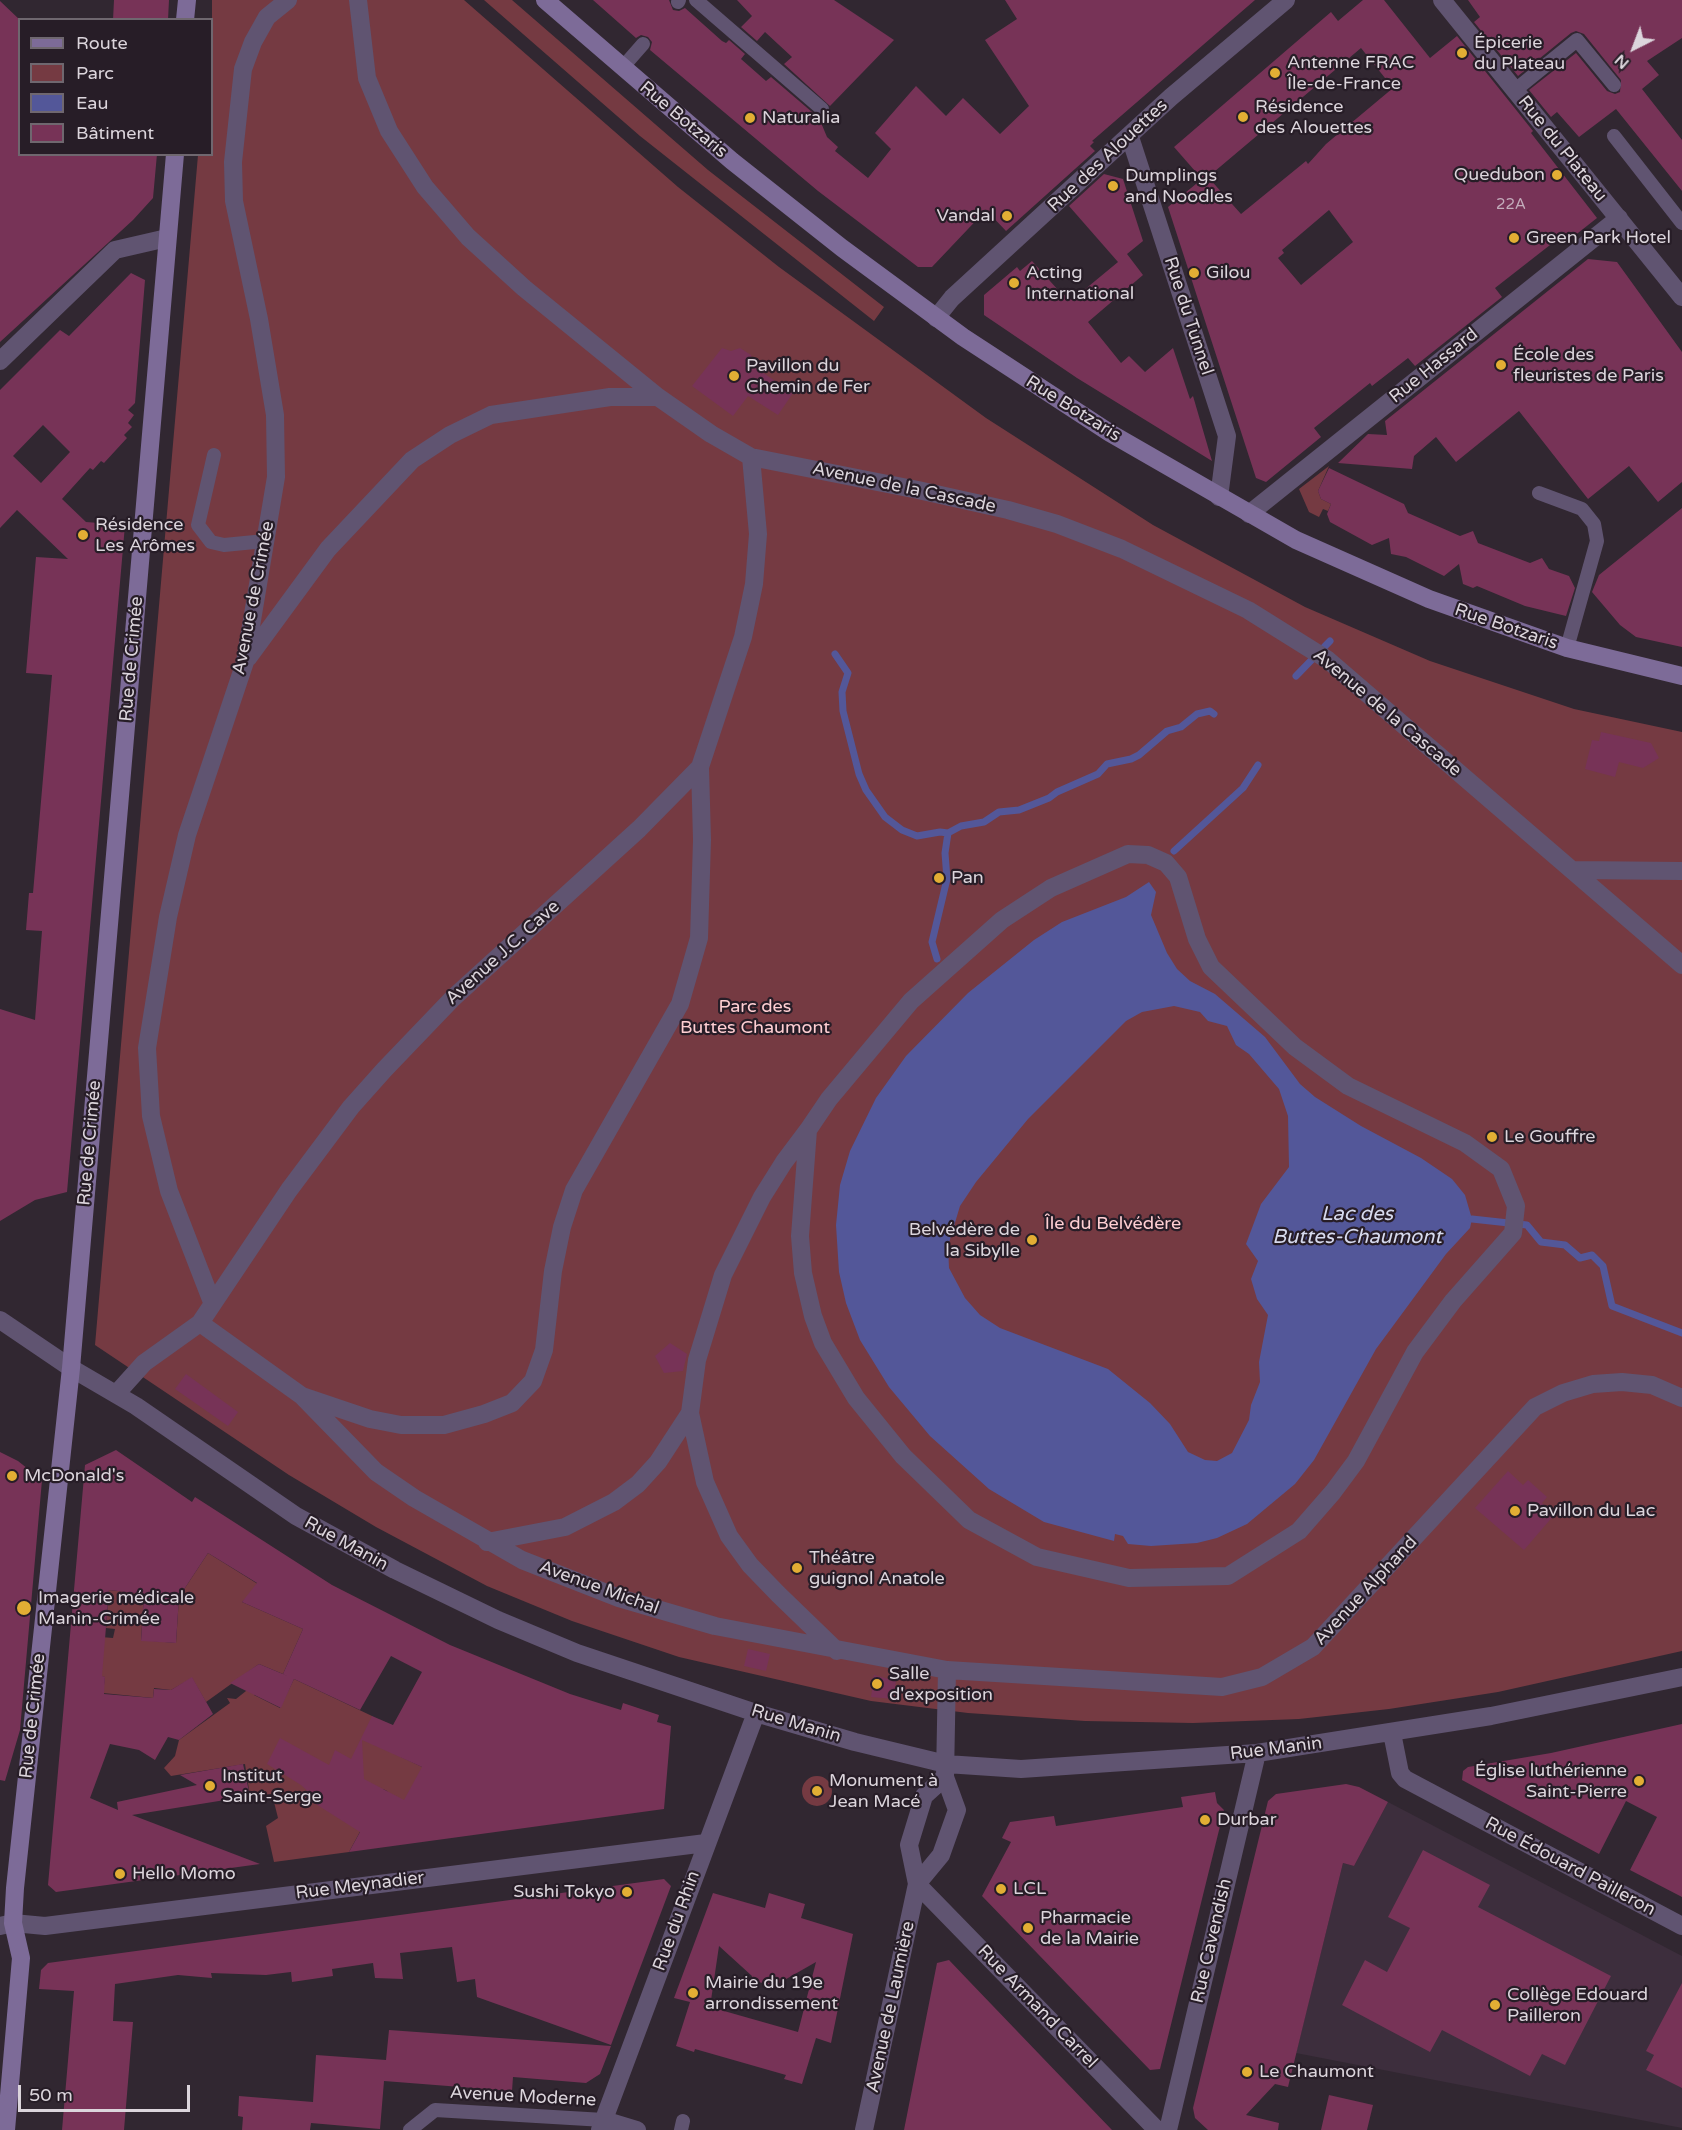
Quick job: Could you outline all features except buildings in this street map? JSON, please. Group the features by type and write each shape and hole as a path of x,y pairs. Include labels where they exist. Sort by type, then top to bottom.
{"street":[{"path":"185,18 187,0"},
{"name":"Avenue de Crimée","path":"212,1302 169,1191 151,1116 147,1048 168,917 187,835 245,662 276,477 275,415 259,318 234,201 233,162 243,69 253,42 267,17 288,0"},
{"name":"Avenue de la Cascade","path":"358,0 367,78 389,131 425,187 468,237 524,288 658,397 711,434 751,457 918,490 1008,510 1057,524 1122,549 1248,610 1328,660 1682,965"},
{"name":"Rue Botzaris","path":"545,0 732,161 936,318 1110,433 1296,540 1429,599 1567,648 1682,676"},
{"name":"Rue des Alouettes","path":"936,318 952,298 1171,97 1286,0"},
{"name":"Rue du Plateau","path":"1442,0 1682,297"},
{"name":"Rue du Tunnel","path":"1130,137 1227,436 1220,497"},
{"name":"Rue de Crimée","path":"6,2130 21,1958 7,1925 71,1368 175,156"},
{"name":"Rue Hassard","path":"1249,514 1619,218"},
{"path":"0,361 115,250 167,238"},
{"path":"245,662 328,549 412,460 450,435 491,416 610,397 658,397"},
{"name":"Avenue J.C. Cave","path":"117,1393 144,1363 200,1323 289,1190 351,1107 377,1078 453,998 639,830 700,767 743,637 754,584 758,534 751,457"},
{"path":"200,1323 302,1396 370,1419 401,1425 444,1425 484,1414 512,1403 533,1381 544,1350 553,1271 562,1227 574,1190 680,1004 699,938 702,840 700,767"},
{"path":"808,1130 800,1236 803,1273 813,1316 823,1343 856,1398 903,1456 969,1520 1037,1557 1129,1578 1228,1576 1299,1531 1356,1461 1415,1352 1453,1301 1513,1233 1516,1206 1501,1169 1466,1143 1348,1086 1295,1047 1243,1000 1211,967 1197,939 1179,877 1166,863 1148,855 1128,854 1051,888 1002,920 911,1001 829,1099 784,1162 762,1197 723,1275 697,1360 690,1413 705,1482 729,1536 771,1587 837,1651"},
{"path":"1574,870 1682,871"},
{"name":"Rue Manin","path":"0,1320 71,1368 117,1393 296,1516 395,1570 498,1620 577,1653 756,1713 945,1770 1021,1769 1257,1753 1392,1733 1558,1704 1682,1677"},
{"name":"Avenue Alphand","path":"947,1670 1222,1688 1263,1677 1313,1647 1535,1407 1563,1393 1593,1384 1622,1382 1652,1385 1682,1398"},
{"name":"Avenue Michal","path":"302,1396 376,1472 487,1542 522,1560 619,1598 715,1626 837,1651 947,1670"},
{"path":"487,1542 565,1527 614,1502 638,1484 658,1462 690,1413"},
{"path":"945,1770 947,1670"},
{"name":"Rue du Rhin","path":"602,2125 756,1713"},
{"name":"Rue Édouard Pailleron","path":"1392,1733 1400,1773 1405,1779 1682,1926"},
{"name":"Rue Cavendish","path":"1168,2130 1257,1753"},
{"name":"Avenue de Laumière","path":"864,2130 917,1884 909,1845 924,1796 945,1770"},
{"name":"Avenue de Laumière","path":"917,1884 941,1855 957,1810 945,1770"},
{"name":"Rue Meynadier","path":"7,1925 45,1926 706,1843"},
{"name":"Rue Armand Carrel","path":"917,1884 1157,2130"},
{"path":"602,2125 637,2130"}],"lane":[{"path":"696,0 822,109"},
{"path":"1514,91 1577,40 1614,86"},
{"path":"622,68 643,44"},
{"path":"1614,136 1682,222"},
{"path":"214,455 198,525 211,542 224,545 266,541"},
{"path":"1539,493 1582,509 1594,524 1597,542 1567,648"},
{"name":"Avenue Moderne","path":"410,2130 435,2110 602,2125"}],"shaded area":[{"name":"Collège Edouard Pailleron","path":"1388,1802 1682,1956 1682,2128 1296,2053 1343,1863 1354,1866"}],"green space":[{"name":"Parc des Buttes Chaumont","path":"212,0 464,0 678,187 779,267 986,418 1153,525 1305,607 1430,661 1574,709 1682,732 1682,1651 1498,1692 1389,1709 1299,1719 1193,1723 1085,1721 968,1713 871,1701 679,1657 572,1621 487,1586 376,1527 289,1475 95,1345 198,156 213,156"},
{"path":"484,0 512,0 708,170 884,307 874,321 640,136"},
{"path":"1329,466 1318,491 1321,499 1331,504 1328,511 1323,509 1319,517 1309,512 1299,489"},
{"path":"208,1553 261,1586 242,1602 303,1629 283,1674 259,1664 206,1702 192,1678 171,1690 154,1688 153,1698 103,1693 105,1677 98,1676 101,1637 113,1638 115,1629 106,1628 109,1590 144,1594 141,1640 176,1643 179,1597"},
{"path":"261,1679 254,1695 280,1708 294,1679 372,1716 401,1757 437,1774 398,1812 387,1791 383,1789 349,1852 274,1862 266,1826 278,1818 272,1794 250,1796 245,1764 171,1776 164,1768 175,1756 179,1740 230,1703 227,1698 236,1699"},
{"path":"817,1776 828,1780 832,1791 828,1802 817,1806 806,1802 802,1791 806,1780"}],"water":[{"name":"Lac des Buttes-Chaumont","path":"1149,882 1156,892 1151,915 1167,953 1177,969 1190,981 1215,994 1265,1037 1300,1084 1315,1097 1361,1126 1421,1158 1452,1179 1465,1195 1472,1219 1470,1228 1446,1254 1376,1349 1314,1460 1295,1484 1247,1524 1217,1538 1197,1543 1151,1546 1128,1544 1123,1536 1115,1534 1114,1541 1044,1522 989,1489 930,1436 889,1387 860,1340 846,1303 839,1272 836,1225 840,1185 850,1151 876,1098 906,1056 968,993 1034,940 1062,922 1126,897","holes":["1174,1006 1200,1012 1208,1021 1227,1026 1236,1045 1249,1054 1279,1089 1288,1116 1289,1167 1261,1204 1246,1244 1258,1261 1251,1279 1257,1299 1268,1315 1259,1362 1260,1382 1251,1405 1249,1420 1232,1453 1217,1461 1205,1460 1188,1452 1170,1424 1150,1403 1108,1369 1000,1328 980,1315 965,1298 949,1268 948,1246 960,1206 976,1182 1028,1119 1126,1021 1142,1012"]}],"waterway":[{"path":"1296,676 1330,641"},
{"path":"835,654 848,673 842,692 843,711 859,774 866,790 885,817 902,830 917,836 948,833 945,853 947,879 932,942 937,959"},
{"path":"948,833 961,826 984,822 999,812 1019,810 1049,798 1057,792 1098,774 1107,764 1139,755 1167,731 1181,727 1197,714 1210,711 1214,714"},
{"path":"1174,851 1243,788 1258,765"},
{"path":"1472,1219 1527,1225 1541,1242 1565,1245 1580,1258 1592,1255 1603,1266 1612,1306 1682,1333"}],"place":[{"name":"Épicerie du Plateau","path":"1462,53"},
{"name":"Antenne FRAC Île-de-France","path":"1275,73"},
{"name":"Résidence des Alouettes","path":"1243,117"},
{"name":"Naturalia","path":"750,118"},
{"name":"Quedubon","path":"1557,175"},
{"name":"Dumplings and Noodles","path":"1113,186"},
{"name":"Vandal","path":"1007,216"},
{"name":"Green Park Hotel","path":"1514,238"},
{"name":"Gilou","path":"1194,273"},
{"name":"Acting International","path":"1014,283"},
{"name":"École des fleuristes de Paris","path":"1501,365"},
{"name":"Pavillon du Chemin de Fer","path":"734,376"},
{"name":"Résidence Les Arômes","path":"83,535"},
{"name":"Pan","path":"939,878"},
{"name":"Le Gouffre","path":"1492,1137"},
{"name":"Belvédère de la Sibylle","path":"1032,1240"},
{"name":"McDonald's","path":"12,1476"},
{"name":"Pavillon du Lac","path":"1515,1511"},
{"name":"Théâtre guignol Anatole","path":"797,1568"},
{"name":"Imagerie médicale Manin-Crimée","path":"24,1608"},
{"name":"Salle d'exposition","path":"877,1684"},
{"name":"Église luthérienne Saint-Pierre","path":"1639,1781"},
{"name":"Institut Saint-Serge","path":"210,1786"},
{"name":"Monument à Jean Macé","path":"817,1791"},
{"name":"Durbar","path":"1205,1820"},
{"name":"Hello Momo","path":"120,1874"},
{"name":"LCL","path":"1001,1889"},
{"name":"Sushi Tokyo","path":"627,1892"},
{"name":"Pharmacie de la Mairie","path":"1028,1928"},
{"name":"Mairie du 19e arrondissement","path":"693,1993"},
{"name":"Collège Edouard Pailleron","path":"1495,2005"},
{"name":"Le Chaumont","path":"1247,2072"}],"park label":[{"name":"Île du Belvédère","path":"1113,1224"}]}
